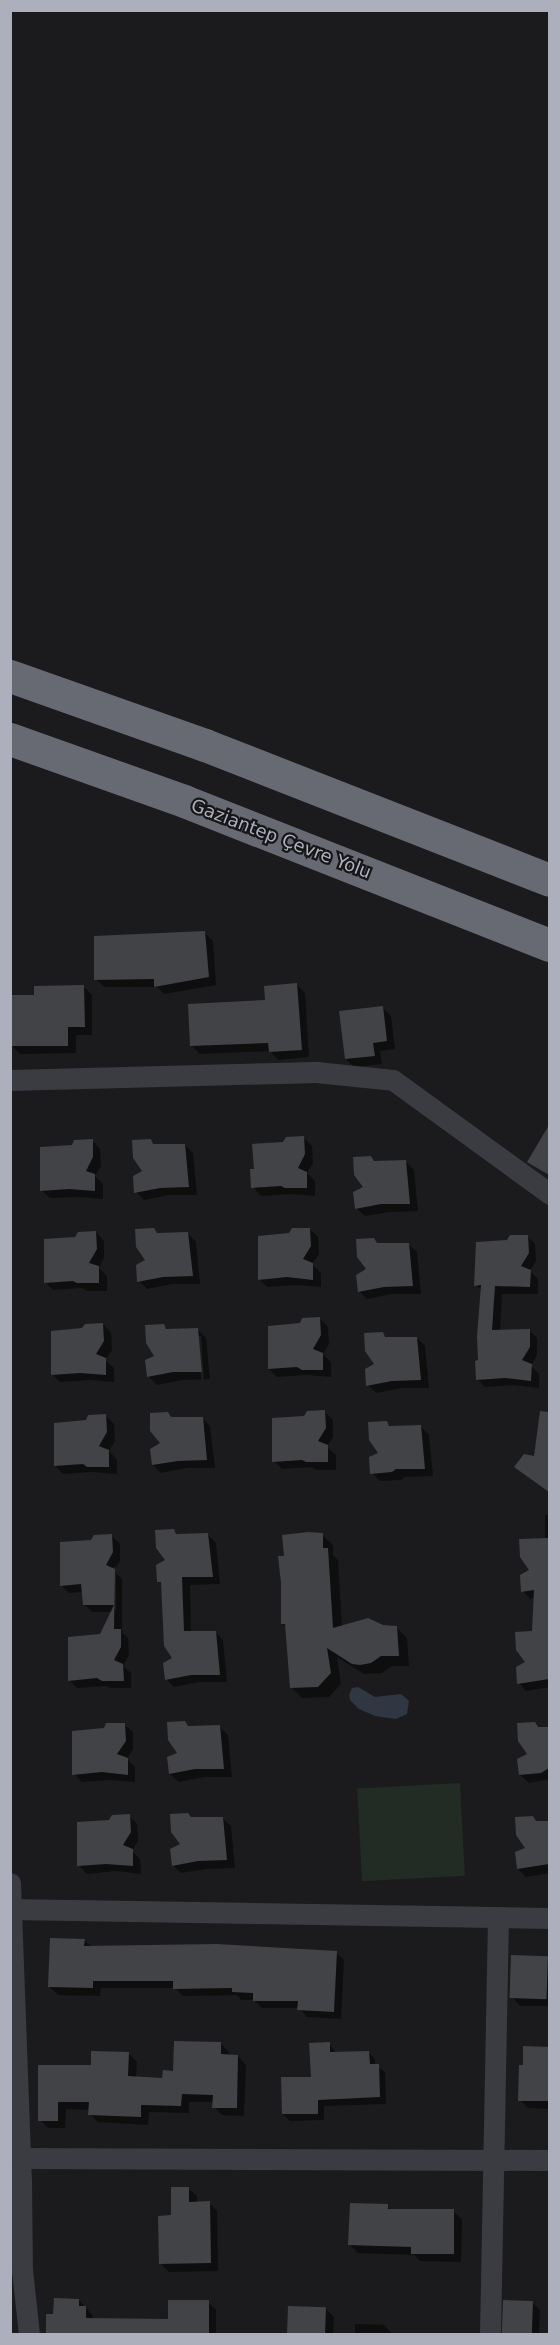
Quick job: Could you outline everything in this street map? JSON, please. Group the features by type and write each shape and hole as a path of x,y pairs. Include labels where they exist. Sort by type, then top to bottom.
{"highway":[{"path":"10,676 205,745 549,880"},
{"name":"Gaziantep Çevre Yolu","path":"10,739 184,801 549,945"}],"street":[{"path":"10,1080 316,1072 393,1080 549,1194"},
{"path":"10,1883 21,2158 16,2180 29,2334"},
{"path":"11,1908 549,1918"},
{"path":"490,2334 498,1917"},
{"path":"21,2158 549,2160"}],"shaded area":[{"path":"358,1687 375,1697 401,1694 409,1701 407,1714 396,1719 375,1716 359,1709 350,1700 349,1695 352,1688"},
{"path":"460,1783 465,1876 362,1881 357,1788"}],"building":[{"path":"205,931 209,977 154,987 154,979 94,980 94,936"},
{"path":"297,983 302,1050 269,1052 268,1043 190,1046 188,1004 265,1000 264,986"},
{"path":"84,985 85,1027 68,1027 68,1046 10,1046 10,995 34,995 34,986"},
{"path":"383,1006 387,1041 373,1043 375,1056 345,1059 339,1011"},
{"path":"549,1125 549,1175 527,1162"},
{"path":"304,1136 305,1154 298,1168 307,1172 307,1188 281,1186 251,1188 250,1169 254,1169 252,1144 283,1142 286,1137"},
{"path":"93,1139 93,1157 86,1171 95,1174 95,1191 69,1189 40,1191 40,1147 72,1145 74,1140"},
{"path":"151,1139 153,1144 185,1144 189,1187 160,1188 134,1193 133,1176 142,1171 133,1158 132,1140"},
{"path":"371,1156 374,1161 406,1160 410,1204 381,1204 355,1209 353,1192 363,1187 354,1175 353,1157"},
{"path":"154,1228 157,1233 188,1232 193,1276 163,1277 137,1282 136,1265 145,1260 136,1247 135,1229"},
{"path":"292,1228 310,1228 311,1246 303,1259 313,1263 313,1280 287,1277 258,1280 258,1236 289,1233"},
{"path":"96,1231 97,1249 89,1263 99,1266 99,1283 73,1281 44,1283 44,1239 75,1237 78,1232"},
{"path":"510,1235 528,1235 529,1253 521,1266 531,1270 530,1287 495,1286 492,1330 530,1329 530,1347 522,1360 532,1364 531,1381 505,1378 476,1380 475,1361 478,1360 477,1336 481,1285 474,1286 476,1242 507,1240"},
{"path":"374,1238 377,1243 409,1243 413,1286 384,1287 358,1292 356,1275 366,1269 357,1257 356,1239"},
{"path":"320,1317 321,1335 313,1349 323,1353 323,1370 302,1370 297,1367 268,1369 268,1326 300,1323 302,1318"},
{"path":"103,1323 104,1341 96,1354 106,1358 106,1375 80,1373 51,1375 51,1331"},
{"path":"164,1324 166,1329 198,1328 202,1372 173,1372 147,1377 145,1360 154,1356 146,1343 145,1325"},
{"path":"383,1332 385,1337 417,1337 421,1380 392,1381 366,1386 365,1369 374,1364 365,1351 364,1333"},
{"path":"325,1410 326,1428 318,1441 328,1445 328,1462 302,1460 272,1462 272,1418 304,1416 307,1411"},
{"path":"540,1411 549,1412 549,1492 514,1467 524,1454 534,1456"},
{"path":"168,1412 171,1417 203,1417 207,1460 152,1465 150,1449 160,1443 150,1431 150,1413"},
{"path":"106,1414 107,1432 99,1446 109,1450 109,1467 87,1467 83,1464 54,1466 54,1423 86,1420 88,1415"},
{"path":"387,1421 389,1426 421,1425 425,1469 396,1469 392,1472 370,1474 369,1457 378,1453 369,1440 368,1422"},
{"path":"174,1529 176,1534 208,1533 213,1577 182,1577 184,1631 216,1631 220,1675 191,1675 165,1680 163,1663 172,1658 164,1646 161,1582 157,1582 156,1565 165,1560 156,1548 155,1530"},
{"path":"323,1533 323,1548 328,1548 333,1628 368,1618 383,1625 397,1626 399,1656 381,1656 371,1663 360,1665 352,1664 327,1648 331,1673 318,1687 290,1688 285,1624 281,1624 281,1583 278,1556 284,1556 282,1535"},
{"path":"112,1534 113,1552 106,1565 115,1569 114,1629 121,1629 121,1647 114,1660 123,1664 124,1681 102,1681 97,1678 68,1681 68,1637 100,1634 114,1605 83,1605 81,1584 60,1586 60,1542 91,1540 94,1535"},
{"path":"549,1538 549,1679 517,1684 516,1667 525,1662 516,1650 515,1632 532,1631 534,1590 521,1592 520,1575 529,1570 520,1557 519,1539"},
{"path":"185,1721 188,1726 220,1725 224,1769 195,1769 169,1774 167,1757 177,1753 168,1740 167,1722"},
{"path":"535,1722 538,1727 549,1727 549,1768 541,1773 519,1775 517,1759 527,1754 518,1741 517,1723"},
{"path":"106,1723 125,1723 126,1741 117,1754 128,1758 128,1775 102,1772 72,1775 72,1731 104,1728"},
{"path":"188,1813 191,1817 223,1817 227,1860 198,1861 172,1866 170,1849 180,1844 171,1832 170,1814"},
{"path":"130,1814 131,1832 123,1845 133,1849 133,1866 106,1864 77,1866 77,1822 109,1820 112,1815"},
{"path":"533,1816 536,1821 549,1821 549,1864 517,1869 515,1852 525,1848 516,1835 515,1817"},
{"path":"50,1938 85,1939 84,1946 216,1944 337,1951 334,2012 297,2010 298,2001 253,2001 253,1993 232,1992 232,1988 173,1989 173,1981 93,1981 93,1988 48,1987"},
{"path":"511,1955 548,1956 546,1999 509,1998"},
{"path":"174,2041 221,2042 221,2054 238,2055 237,2108 212,2108 213,2095 182,2094 181,2106 141,2105 141,2117 88,2115 89,2102 58,2102 58,2121 38,2121 38,2065 91,2065 91,2051 129,2052 128,2076 162,2078 163,2070 173,2071"},
{"path":"330,2042 330,2052 369,2051 370,2064 379,2064 380,2097 318,2100 318,2114 282,2114 281,2077 311,2077 309,2043"},
{"path":"523,2046 549,2047 549,2101 518,2101 519,2065 523,2065"},
{"path":"171,2187 189,2187 189,2202 210,2201 211,2263 159,2264 158,2216 171,2215"},
{"path":"350,2203 388,2204 388,2209 454,2209 454,2254 411,2254 411,2247 348,2245"},
{"path":"54,2298 79,2299 79,2306 86,2306 86,2318 168,2319 168,2300 209,2300 209,2334 46,2334 46,2314 53,2314"},
{"path":"503,2300 533,2301 532,2334 502,2334"},
{"path":"288,2306 326,2307 325,2334 287,2334"}]}
